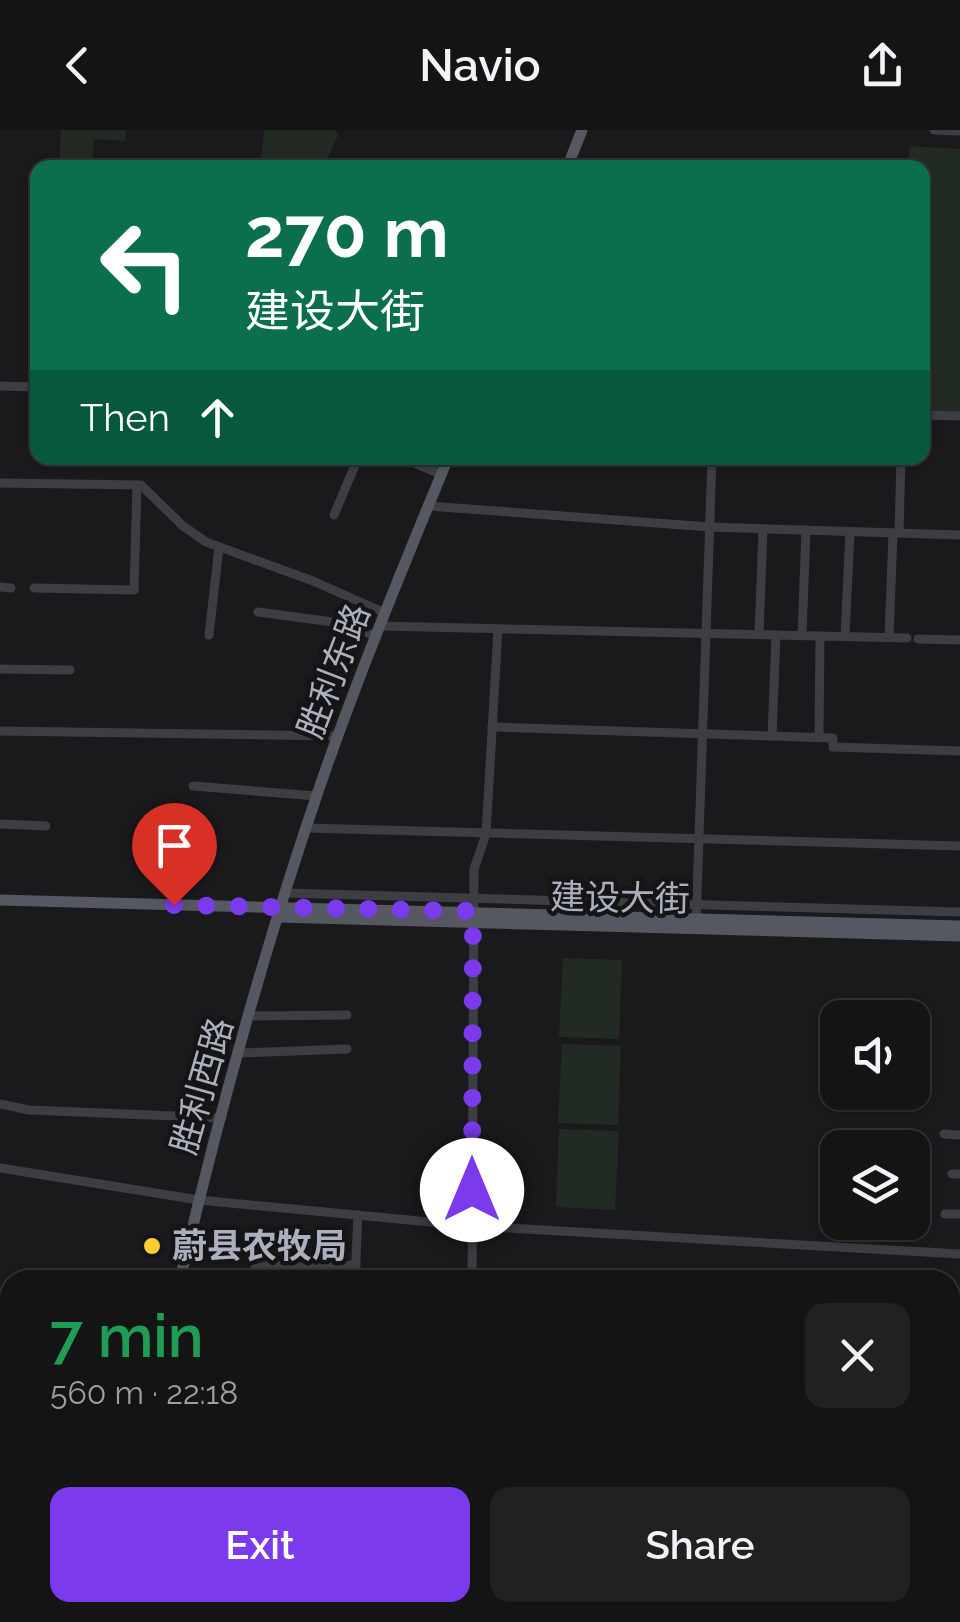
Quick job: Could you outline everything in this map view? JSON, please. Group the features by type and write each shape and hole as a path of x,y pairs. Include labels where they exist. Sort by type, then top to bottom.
{"main road":[{"path":"570,160 582,130"},
{"name":"胜利东路","path":"280,913 338,736 445,465"},
{"name":"建设大街","path":"0,900 280,913 473,910 960,926"},
{"name":"胜利西路","path":"182,1270 280,913"},
{"name":"建设大街","path":"696,916 960,936"}],"street":[{"path":"934,130 960,132"},
{"path":"0,386 30,387"},
{"path":"930,415 960,416"},
{"path":"334,515 355,465"},
{"path":"419,465 441,474"},
{"path":"696,916 712,465"},
{"path":"889,637 901,465"},
{"path":"0,483 137,485 183,526 218,547 384,613"},
{"path":"34,588 134,590 137,485"},
{"path":"428,506 710,528 960,535"},
{"path":"760,634 763,529"},
{"path":"802,635 806,530"},
{"path":"846,636 850,532"},
{"path":"209,634 218,547"},
{"path":"258,612 377,631 498,629 960,640"},
{"path":"472,1270 474,868 486,834 498,629"},
{"path":"772,736 776,635"},
{"path":"819,737 820,636"},
{"path":"0,669 70,670"},
{"path":"492,727 819,737 833,738 833,747 960,751"},
{"path":"0,731 338,736"},
{"path":"193,786 317,796"},
{"path":"0,824 46,826"},
{"path":"306,828 960,846"},
{"path":"286,892 473,910 696,916 960,912"},
{"path":"250,1016 347,1015"},
{"path":"240,1053 347,1049"},
{"path":"0,1104 28,1110 222,1118"},
{"path":"944,1134 960,1135"},
{"path":"0,1168 199,1200 472,1226 960,1254"},
{"path":"946,1214 960,1214"},
{"path":"356,1270 358,1215"},
{"path":"255,1266 356,1265"}],"shaded area":[{"path":"61,130 126,130 126,141 94,139 92,160 59,160"},
{"path":"264,130 334,130 338,135 327,160 262,160"},
{"path":"910,146 960,149 960,412 930,411 930,160 909,160"},
{"path":"563,958 622,960 619,1039 559,1037"},
{"path":"562,1044 621,1046 618,1125 558,1123"},
{"path":"559,1129 619,1131 615,1210 556,1207"}],"place":[{"name":"蔚县农牧局","path":"152,1246"}],"route":[{"path":"174,905 473,911 472,1190"}]}
